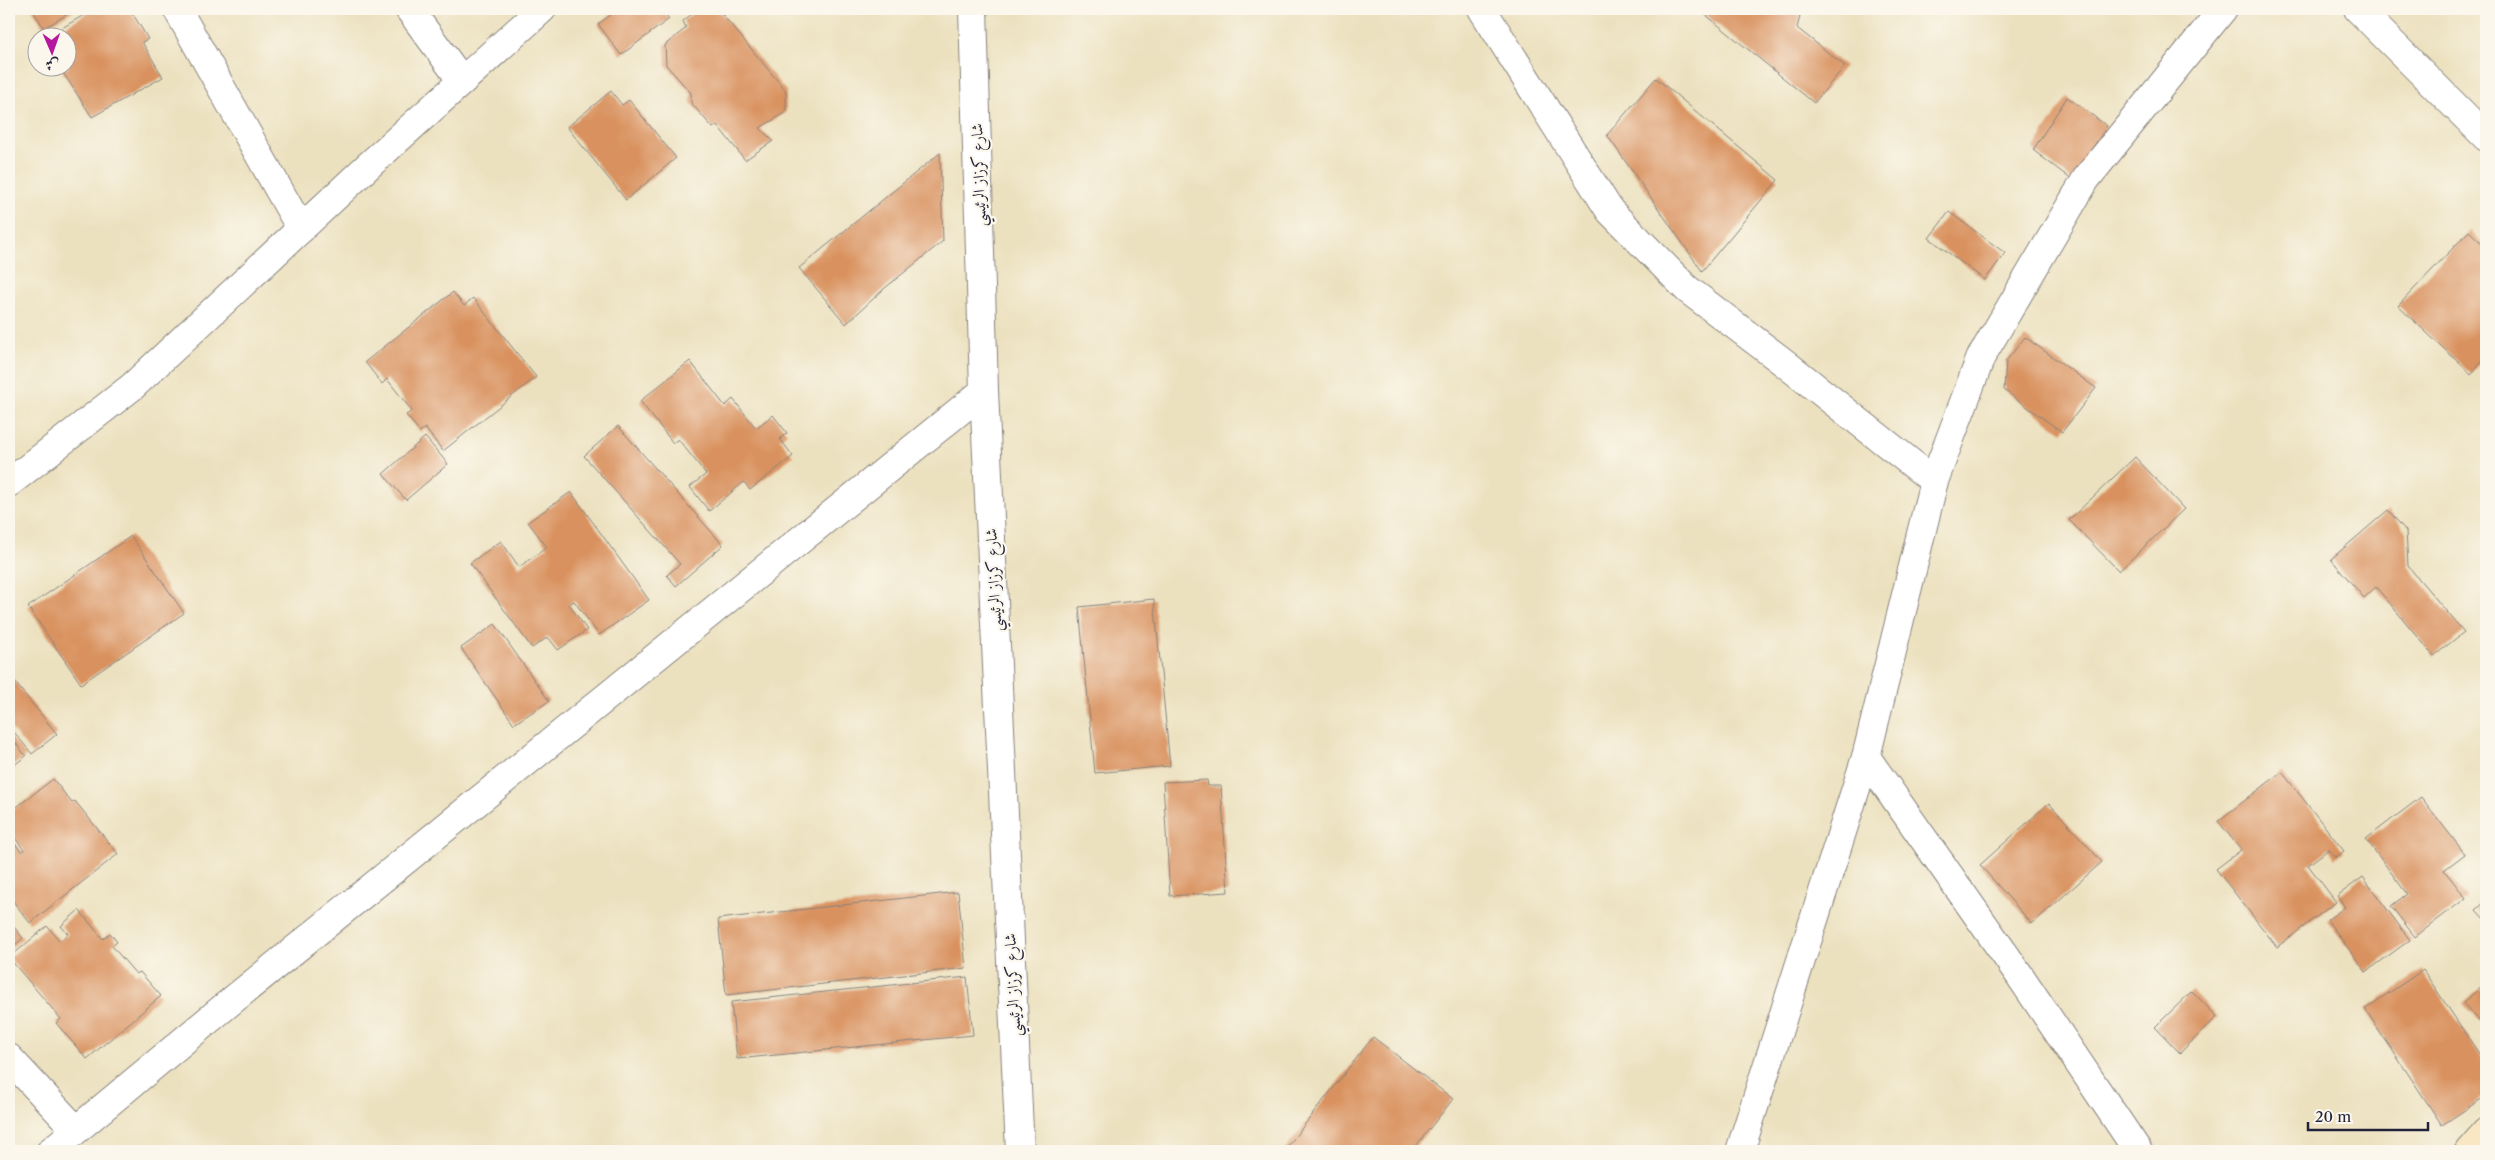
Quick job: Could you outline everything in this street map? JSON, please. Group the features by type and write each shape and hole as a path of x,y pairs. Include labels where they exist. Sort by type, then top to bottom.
{"street":[{"path":"177,9 300,229"},
{"path":"409,9 462,80"},
{"path":"9,483 133,386 300,229 542,9"},
{"name":"شارع كرزاز الرئيسي","path":"973,9 984,391 1020,1151"},
{"path":"1482,9 1610,211 1687,289 1934,481"},
{"path":"1740,1151 1866,757 1934,481 1980,357 2086,179 2223,9"},
{"path":"2358,9 2486,137"},
{"path":"52,1151 229,1003 984,391"},
{"path":"1866,757 2018,973 2138,1151"},
{"path":"9,1058 76,1130"}],"building":[{"path":"32,9 76,9 44,28"},
{"path":"94,9 130,9 148,39 142,42 163,77 92,117 67,78 78,78 78,28 62,28"},
{"path":"619,9 662,9 669,19 621,55 598,24"},
{"path":"698,9 718,9 786,91 786,112 760,128 773,141 745,160 717,125 713,128 691,103 691,93 666,65 665,45 686,28 683,21"},
{"path":"770,9 801,9 785,17"},
{"path":"1703,9 1791,9 1800,16 1797,28 1845,66 1814,103 1701,11"},
{"path":"1656,78 1778,180 1702,271 1607,135"},
{"path":"611,91 622,105 629,100 676,158 626,200 567,127"},
{"path":"2067,97 2107,126 2072,180 2033,150"},
{"path":"940,153 943,241 885,288 846,324 799,268"},
{"path":"1949,212 2005,253 1985,280 1929,238"},
{"path":"2469,231 2486,247 2486,357 2471,374 2398,306"},
{"path":"453,292 464,306 473,298 536,377 443,451 425,428 420,432 406,415 412,411 387,379 382,384 365,362"},
{"path":"2025,337 2096,388 2062,432 2004,390 2006,361"},
{"path":"690,361 725,406 733,399 756,428 773,415 787,433 780,439 793,456 750,490 744,482 709,511 690,487 706,474 678,439 673,443 640,401"},
{"path":"618,426 723,545 676,586 667,575 680,564 584,456"},
{"path":"425,437 448,464 406,500 383,474"},
{"path":"2135,457 2184,509 2119,571 2069,520"},
{"path":"571,492 649,600 599,635 574,601 569,604 587,630 558,650 548,637 532,648 470,563 501,541 519,567 547,547 528,522"},
{"path":"2388,510 2406,531 2408,566 2464,632 2434,656 2376,587 2364,598 2331,559"},
{"path":"131,536 184,613 81,684 28,607"},
{"path":"1154,599 1170,766 1095,773 1079,607"},
{"path":"495,624 549,701 514,724 461,648"},
{"path":"9,675 57,734 32,754 9,726"},
{"path":"9,735 26,756 9,769"},
{"path":"2282,772 2344,851 2335,858 2329,849 2308,865 2336,902 2277,947 2216,869 2241,850 2218,821"},
{"path":"53,779 72,803 75,801 118,854 30,923 9,896 9,837 22,852 24,850 9,830 9,813"},
{"path":"1207,780 1208,786 1221,786 1228,892 1170,896 1163,782"},
{"path":"2421,797 2465,854 2444,870 2466,898 2415,937 2391,906 2407,894 2366,839"},
{"path":"2049,803 2102,862 2032,924 1980,865"},
{"path":"2363,877 2410,940 2366,972 2327,920 2345,907 2337,896"},
{"path":"958,892 966,968 726,995 718,919"},
{"path":"2486,901 2486,921 2476,910"},
{"path":"79,910 103,939 110,933 117,942 112,946 136,974 140,972 161,996 87,1059 56,1023 61,1019 9,958 47,926 60,941 68,934 61,926"},
{"path":"9,921 23,938 9,950"},
{"path":"2423,970 2486,1064 2486,1096 2442,1125 2365,1009"},
{"path":"967,977 973,1035 737,1059 731,1002"},
{"path":"2486,982 2486,1028 2463,1003"},
{"path":"2192,991 2217,1017 2180,1053 2155,1027"},
{"path":"1373,1037 1453,1099 1412,1151 1284,1151"}]}
